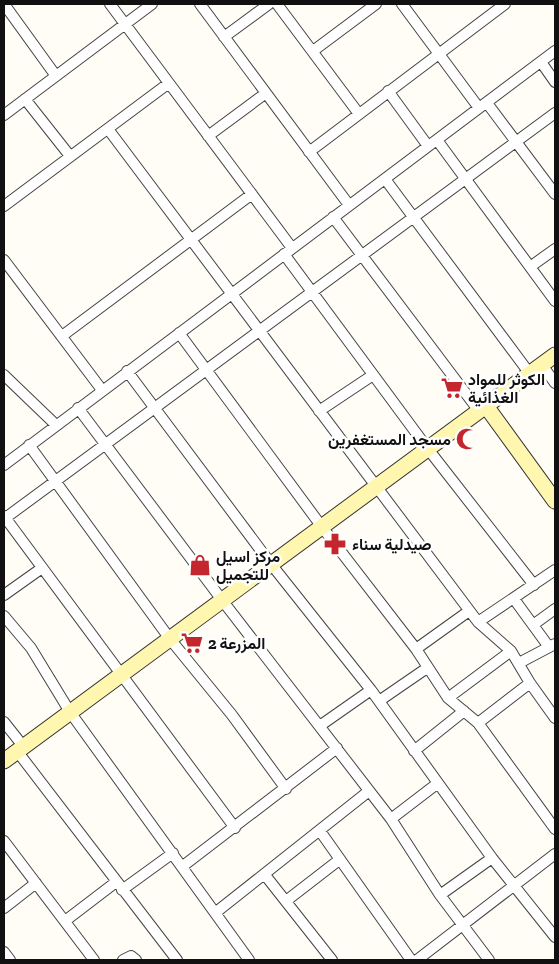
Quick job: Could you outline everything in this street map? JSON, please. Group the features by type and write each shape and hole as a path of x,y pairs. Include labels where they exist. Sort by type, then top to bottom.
{"street":[{"path":"110,4 252,194 311,292 428,449 534,585"},
{"path":"4,115 152,4"},
{"path":"200,4 349,205"},
{"path":"224,37 269,4"},
{"path":"277,4 359,114"},
{"path":"313,51 376,4"},
{"path":"402,4 438,53 516,142 555,194"},
{"path":"310,152 505,4"},
{"path":"5,7 56,76"},
{"path":"4,465 555,51"},
{"path":"540,62 555,82"},
{"path":"4,206 169,83"},
{"path":"388,91 465,179 555,301"},
{"path":"208,136 266,93"},
{"path":"25,99 70,156"},
{"path":"235,828 4,518 56,482 555,112"},
{"path":"108,129 478,622 512,651 530,683 555,718"},
{"path":"384,179 530,374"},
{"path":"62,336 252,194"},
{"path":"333,217 555,500"},
{"path":"530,267 555,249"},
{"path":"4,260 102,390"},
{"path":"179,333 322,527 416,649 448,698 478,722 555,829"},
{"path":"4,761 555,355"},
{"path":"542,364 555,383"},
{"path":"127,371 271,564 371,690 492,858 555,937"},
{"path":"4,375 56,425"},
{"path":"319,411 374,375"},
{"path":"78,408 222,600 321,725 391,819 440,895 489,960"},
{"path":"29,445 170,638 232,715 286,789"},
{"path":"4,595 42,568"},
{"path":"478,622 555,570"},
{"path":"514,599 533,625 552,645 519,663"},
{"path":"533,625 555,609"},
{"path":"416,649 469,610"},
{"path":"4,616 31,648 70,712 247,957 235,960"},
{"path":"448,698 512,651"},
{"path":"379,701 427,668"},
{"path":"478,722 530,683"},
{"path":"321,725 371,690"},
{"path":"414,751 464,710"},
{"path":"4,722 20,749 119,886 177,960"},
{"path":"183,866 286,789 337,748"},
{"path":"391,819 438,783"},
{"path":"215,913 265,875 293,849 320,831 343,810 369,791"},
{"path":"320,831 411,960"},
{"path":"4,841 94,960"},
{"path":"65,922 173,853"},
{"path":"417,960 555,854"},
{"path":"440,895 492,858"},
{"path":"286,901 339,860"},
{"path":"265,875 332,960"},
{"path":"4,908 36,883"},
{"path":"123,960 131,956 136,960"}],"place":[{"name":"الكوثر للمواد الغذائية","path":"452,388"},
{"name":"مسجد المستغفرين","path":"467,439"},
{"name":"صيدلية سناء","path":"335,544"},
{"name":"مركز اسيل للتجميل","path":"200,565"},
{"name":"المزرعة 2","path":"192,643"}]}
